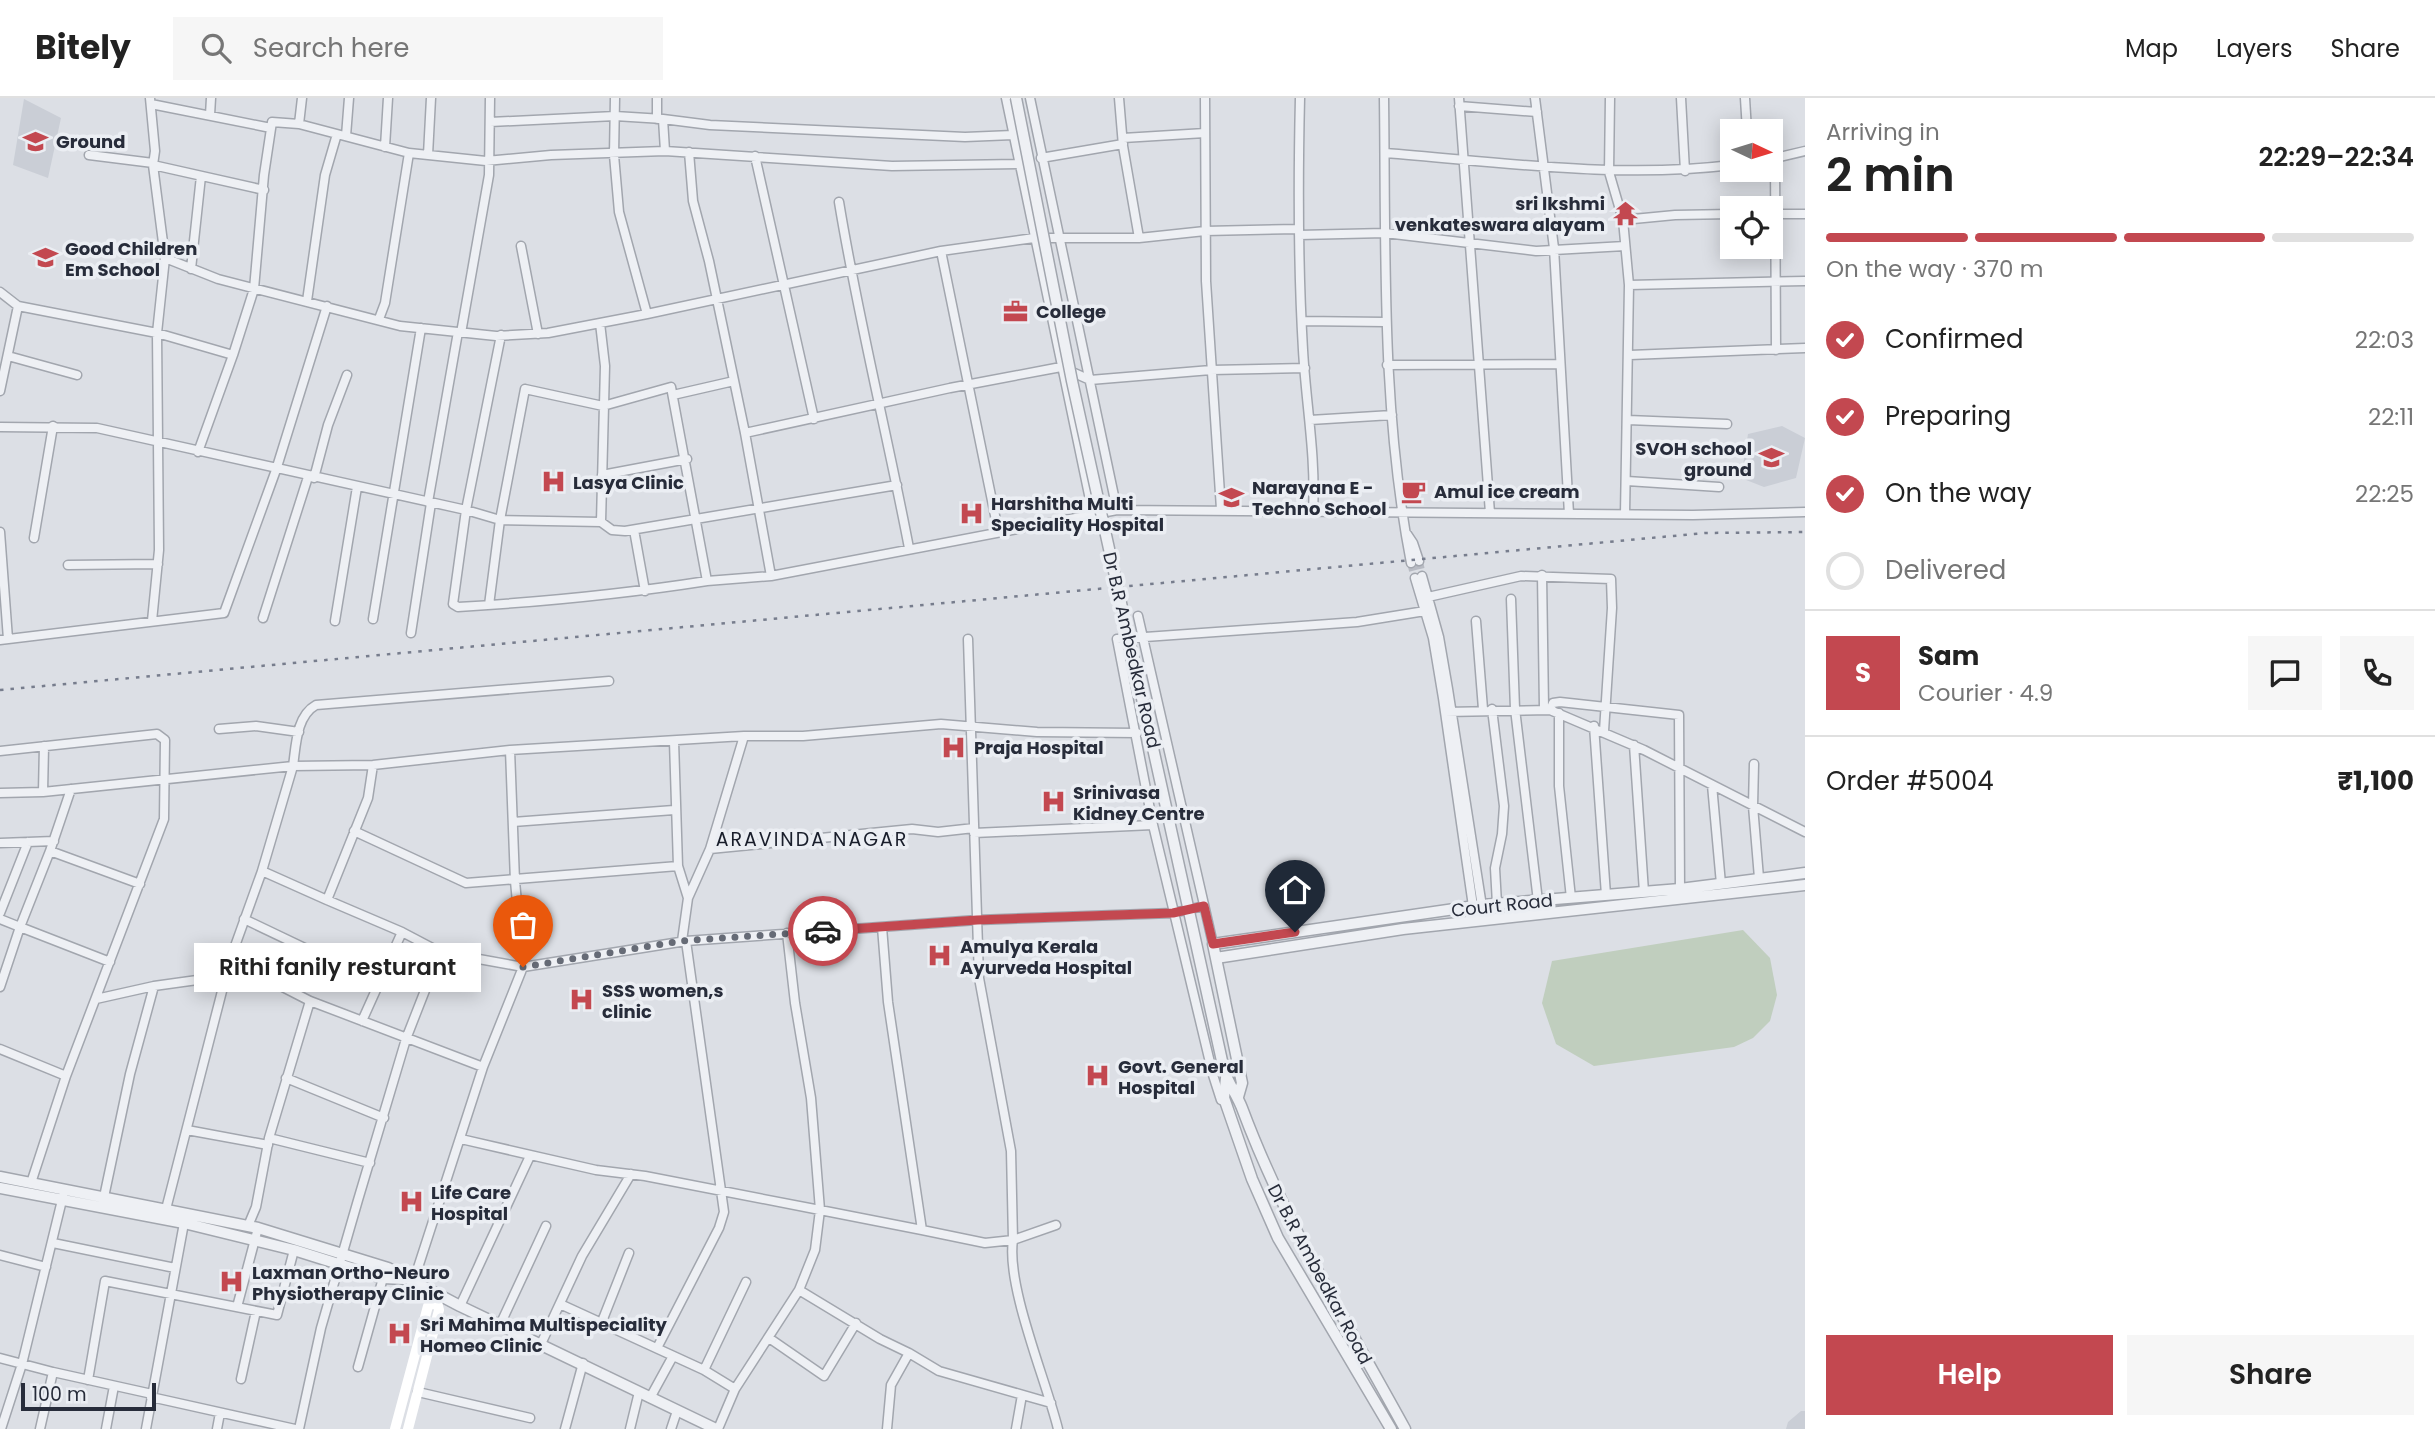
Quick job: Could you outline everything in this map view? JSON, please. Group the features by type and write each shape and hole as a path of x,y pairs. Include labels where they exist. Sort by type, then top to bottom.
{"main road":[{"path":"395,1429 428,1306 438,1299 439,1310 408,1429"}],"street":[{"path":"210,115 211,98"},
{"path":"299,124 302,98"},
{"path":"307,301 325,175 342,135 349,98"},
{"path":"385,147 388,98"},
{"path":"428,155 431,98"},
{"path":"411,634 430,502 491,160 490,98"},
{"path":"615,98 614,155 619,212 647,314"},
{"path":"657,98 665,151"},
{"path":"1006,98 1060,368 1093,514"},
{"name":"Dr B.R Ambedkar Road","path":"1016,98 1072,381 1225,1074 1225,1101 1252,1179 1278,1238 1391,1429"},
{"path":"1030,98 1117,510"},
{"path":"1119,98 1123,141 1139,238"},
{"path":"1205,98 1205,231 1221,509"},
{"path":"1300,98 1298,232 1305,368 1314,453 1314,511"},
{"path":"1384,98 1387,365 1407,534 1415,547 1415,562"},
{"path":"1535,98 1554,251 1569,514"},
{"path":"1610,98 1609,172 1622,220 1629,285 1630,355 1625,514"},
{"path":"1681,98 1685,171"},
{"path":"1745,98 1746,119"},
{"path":"152,621 158,564 157,333 165,258 153,164 150,101 271,128"},
{"path":"1490,513 1459,102 1537,112"},
{"path":"490,122 615,116 710,125 965,137 1013,135"},
{"path":"198,452 254,289 272,122 299,124 409,153 491,160 665,151 892,166 1018,164"},
{"path":"1041,158 1123,141 1205,133"},
{"path":"689,152 693,201 745,433 771,576"},
{"path":"1783,156 1805,152"},
{"path":"379,319 386,303 409,153"},
{"path":"1385,153 1609,172 1685,171 1720,167"},
{"path":"89,155 153,164 264,190"},
{"path":"755,156 814,419"},
{"path":"191,269 201,176"},
{"path":"839,202 850,271 881,404 909,548"},
{"path":"1622,220 1720,214"},
{"path":"1783,214 1805,214"},
{"path":"165,258 254,289 379,319 421,328 501,335 538,334 600,323 941,251 1034,237 1139,238 1205,231 1385,233 1554,251 1625,246"},
{"path":"521,246 538,334"},
{"path":"941,251 998,530"},
{"path":"1775,259 1776,350"},
{"path":"1629,285 1805,281"},
{"path":"0,292 18,306 157,333 233,355"},
{"path":"0,391 18,306"},
{"path":"0,532 4,640 224,613 276,470 327,306"},
{"path":"1302,321 1385,322"},
{"path":"600,323 605,366 601,522"},
{"path":"373,619 421,328"},
{"path":"501,335 466,510 453,604 458,607 645,591 707,581 771,576 998,530 1117,510 1569,514 1805,512"},
{"path":"1630,355 1805,348"},
{"path":"8,356 77,376"},
{"path":"1387,365 1560,365"},
{"path":"745,433 1060,368 1090,380 1211,370 1305,368"},
{"path":"262,618 347,374"},
{"path":"673,395 734,382"},
{"path":"489,605 500,520 525,390 603,406 671,387 687,458 707,581"},
{"path":"1310,420 1392,415"},
{"path":"1628,420 1727,424"},
{"path":"34,538 53,426"},
{"path":"0,427 97,428 276,470 466,510 500,520 601,522 612,530 635,530 698,521 897,485"},
{"path":"601,475 687,458"},
{"path":"1627,481 1719,487"},
{"path":"335,621 357,487"},
{"path":"635,530 645,591"},
{"path":"68,565 158,564"},
{"path":"1542,575 1547,709"},
{"path":"1427,597 1521,576 1611,579 1612,608 1604,731"},
{"path":"1449,712 1418,577 1439,637 1479,920"},
{"path":"1511,599 1515,709 1538,901"},
{"path":"1225,1101 1221,1100 1213,1075 1173,913 1117,639 1142,635 1357,622 1425,611"},
{"path":"1138,616 1216,957 1242,1083 1238,1097"},
{"path":"1476,621 1487,709 1504,806 1495,868 1497,904"},
{"path":"968,639 979,978 986,1028 1011,1151 1011,1252 1022,1310 1058,1429"},
{"path":"163,1219 230,960 262,871 306,711 320,705 609,681"},
{"path":"1547,709 1553,703 1560,702 1679,715 1677,767 1680,888"},
{"path":"1449,712 1547,709 1559,713 1594,726 1805,832"},
{"path":"1559,713 1559,786 1571,898"},
{"path":"0,793 43,792 293,766 373,765 510,750 843,733 941,724 1037,732 1137,733"},
{"path":"219,729 256,726 299,732"},
{"path":"1594,726 1606,895"},
{"path":"0,751 160,735 166,743 164,819 66,1076 31,1183"},
{"path":"657,1348 719,1228 724,1212 684,941 688,898 710,849 744,736"},
{"path":"674,741 674,810 678,866 688,898"},
{"path":"43,792 44,746"},
{"path":"1634,746 1644,892"},
{"path":"409,1281 461,1139 483,1067 523,967 515,881 510,750"},
{"path":"1755,764 1753,806 1759,878"},
{"path":"327,900 368,798 373,765"},
{"path":"1712,785 1721,884"},
{"path":"0,987 5,958 54,841 71,789"},
{"path":"513,822 674,810"},
{"path":"710,849 912,829 938,832 1153,825"},
{"path":"354,831 456,880 515,881 678,866"},
{"path":"0,843 54,841"},
{"path":"0,913 28,842"},
{"path":"50,851 140,884"},
{"path":"262,871 402,932 440,952 523,967 684,941 977,920 1173,913 1204,906"},
{"name":"Court Road","path":"1213,944 1478,906 1644,892 1805,873"},
{"name":"Court Road","path":"1216,957 1479,920 1805,885"},
{"path":"0,919 110,962"},
{"path":"244,919 380,984"},
{"path":"882,927 888,1003 922,1230"},
{"path":"362,1021 402,932"},
{"path":"0,1188 184,1223 294,1250 388,1269 438,1299 460,1306 583,1363 717,1429 735,1389 799,1290 815,1250 820,1210 811,1098 794,1003 787,933"},
{"path":"0,1358 220,1413 297,1429 321,1328 406,1038 440,952"},
{"path":"230,960 310,1001 483,1067"},
{"path":"96,999 155,986 226,976"},
{"path":"104,1197 130,1074 155,986"},
{"path":"237,1307 255,1239 253,1227 269,1142 310,1001"},
{"path":"0,1049 66,1076"},
{"name":"Dr B.R Ambedkar Road","path":"1225,1074 1238,1097 1265,1171 1293,1228 1405,1429"},
{"path":"286,1078 384,1118"},
{"path":"187,1130 269,1142 370,1163"},
{"path":"461,1139 530,1156 985,1243 1013,1240 1056,1225"},
{"path":"460,1306 530,1156"},
{"path":"541,1344 582,1256 631,1174"},
{"path":"0,1177 253,1227 343,1259 383,1278 409,1281"},
{"path":"1,1429 22,1364 65,1189"},
{"path":"146,1429 184,1223"},
{"path":"500,1325 546,1226"},
{"path":"53,1243 175,1268"},
{"path":"88,1380 105,1281 278,1314 294,1250"},
{"path":"601,1324 629,1253"},
{"path":"0,1255 46,1267"},
{"path":"358,1367 383,1278"},
{"path":"704,1370 746,1282"},
{"path":"799,1290 939,1371 1051,1403"},
{"path":"561,1304 704,1370 735,1389"},
{"path":"241,1379 256,1311"},
{"path":"769,1338 824,1376 856,1323"},
{"path":"887,1429 891,1385 909,1353"},
{"path":"650,1398 673,1356"},
{"path":"565,1429 583,1363"},
{"path":"40,1429 53,1372"},
{"path":"106,1429 114,1386"},
{"path":"418,1392 530,1418"},
{"path":"630,1429 639,1392"},
{"path":"1016,1429 1023,1395"},
{"path":"671,1429 677,1410"},
{"path":"217,1429 220,1413"}],"shaded area":[{"name":"Ground","path":"24,99 61,118 48,178 13,165"},
{"name":"SVOH school ground","path":"1782,426 1805,438 1796,478 1764,487 1741,478 1748,434"},
{"path":"1801,1411 1805,1411 1805,1429 1786,1429 1788,1422"}],"green space":[{"path":"1743,930 1770,958 1777,995 1770,1021 1753,1038 1734,1047 1594,1066 1556,1044 1542,1003 1552,961"}],"tunnel":[{"path":"1419,561 1422,576"},
{"path":"1411,563 1415,578"}],"railway":[{"path":"0,690 1705,533 1805,532"}],"way so far":[{"path":"523,967 681,941 823,931"}],"place":[{"name":"Ground","path":"36,141"},
{"name":"sri lkshmi venkateswara alayam","path":"1625,213"},
{"name":"Good Children Em School","path":"45,258"},
{"name":"College","path":"1016,311"},
{"name":"SVOH school ground","path":"1772,458"},
{"name":"Lasya Clinic","path":"553,482"},
{"name":"Amul ice cream","path":"1414,491"},
{"name":"Narayana E - Techno School","path":"1232,497"},
{"name":"Harshitha Multi Speciality Hospital","path":"971,513"},
{"name":"Praja Hospital","path":"954,747"},
{"name":"Srinivasa Kidney Centre","path":"1053,802"},
{"name":"Amulya Kerala Ayurveda Hospital","path":"940,956"},
{"name":"Rithi fanily resturant","path":"523,967"},
{"name":"SSS women,s clinic","path":"582,1000"},
{"name":"Govt. General Hospital","path":"1098,1076"},
{"name":"Life Care Hospital","path":"411,1202"},
{"name":"Laxman Ortho-Neuro Physiotherapy Clinic","path":"232,1282"},
{"name":"Sri Mahima Multispeciality Homeo Clinic","path":"400,1334"}],"district":[{"name":"ARAVINDA NAGAR","path":"812,839"}],"route":[{"path":"823,931 977,920 1173,913 1204,906 1213,944 1295,932"}]}
